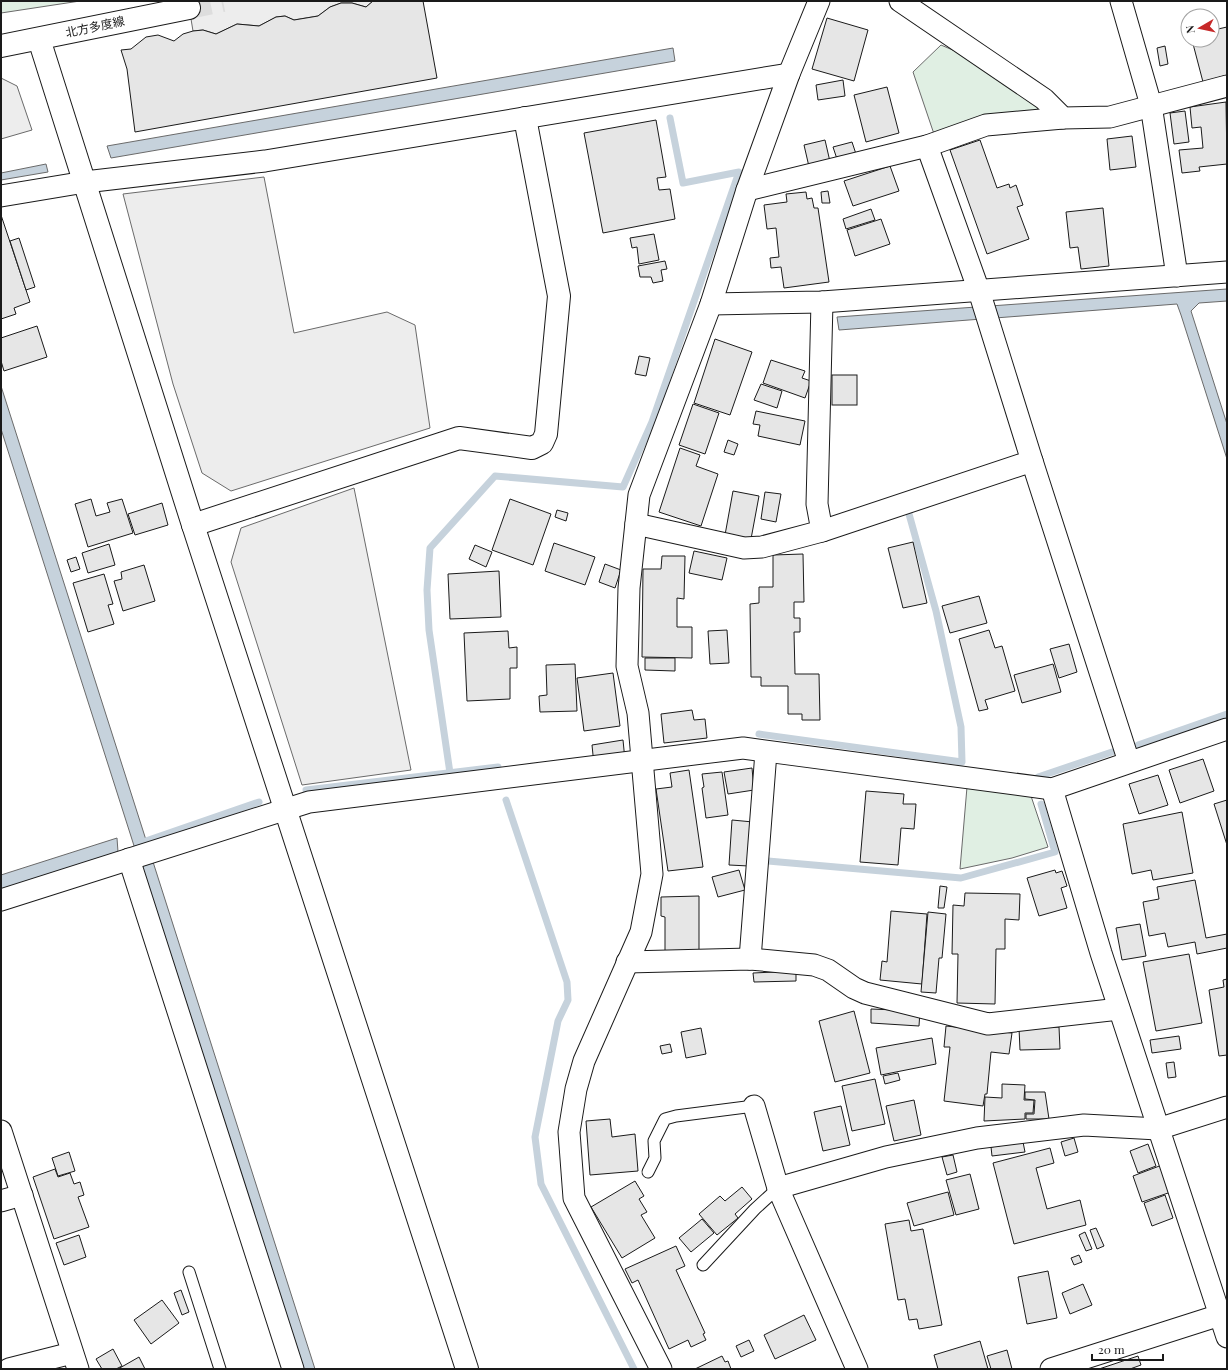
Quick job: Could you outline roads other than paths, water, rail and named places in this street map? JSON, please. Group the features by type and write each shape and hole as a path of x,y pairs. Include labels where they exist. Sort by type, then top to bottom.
{"street":[{"path":"661,1369 574,1198 569,1132 576,1089 584,1061 627,962 642,932 652,874 638,713 627,666 629,588 639,495 712,304 747,190 788,74 819,1"},
{"path":"900,1 1044,99 1062,118"},
{"path":"1121,1 1151,105 1177,276"},
{"name":"北方多度線","path":"1,46 189,8"},
{"path":"39,39 193,525 467,1369"},
{"path":"1,196 85,182 265,161 788,74"},
{"path":"747,190 927,146 986,125 1062,118 1110,117 1227,86"},
{"path":"193,525 459,438 532,448 542,442 546,434 559,296 525,118"},
{"path":"927,146 980,295 1129,762"},
{"path":"712,304 822,302 980,295 1227,272"},
{"path":"822,302 817,504 822,531"},
{"path":"636,524 744,548 762,547 822,531 1032,461"},
{"path":"1,900 309,802 743,748 1052,789 1227,730"},
{"path":"750,959 766,752"},
{"path":"1052,789 1119,1009 1227,1337"},
{"path":"129,859 293,1369"},
{"path":"627,962 750,959 814,965 828,970 854,988 865,993 988,1024 1119,1009"},
{"path":"754,1106 778,1188 857,1369"},
{"path":"778,1188 886,1157 977,1138 1084,1126 1158,1129 1227,1107"},
{"path":"1,1131 75,1361 9,1369"},
{"path":"1,1201 22,1195"},
{"path":"1051,1369 1220,1315"}],"lane":[{"path":"648,1172 655,1158 654,1141 665,1119 676,1116 754,1106"},
{"path":"703,1266 755,1209 778,1188"},
{"path":"189,1272 220,1369"}],"waterway":[{"path":"450,773 429,630 427,590 430,548 495,476 623,487 652,422 739,172 683,183 670,118"},
{"path":"759,734 962,762 961,727 936,611 909,514"},
{"path":"1138,745 1227,714"},
{"path":"1038,777 1112,752"},
{"path":"306,790 498,767"},
{"path":"506,800 567,982 568,1000 558,1021 535,1137 541,1184 634,1369"},
{"path":"140,843 259,802"},
{"path":"768,861 961,878 1055,852 1041,804"}],"tunnel":[{"path":"189,8 223,1"}]}
